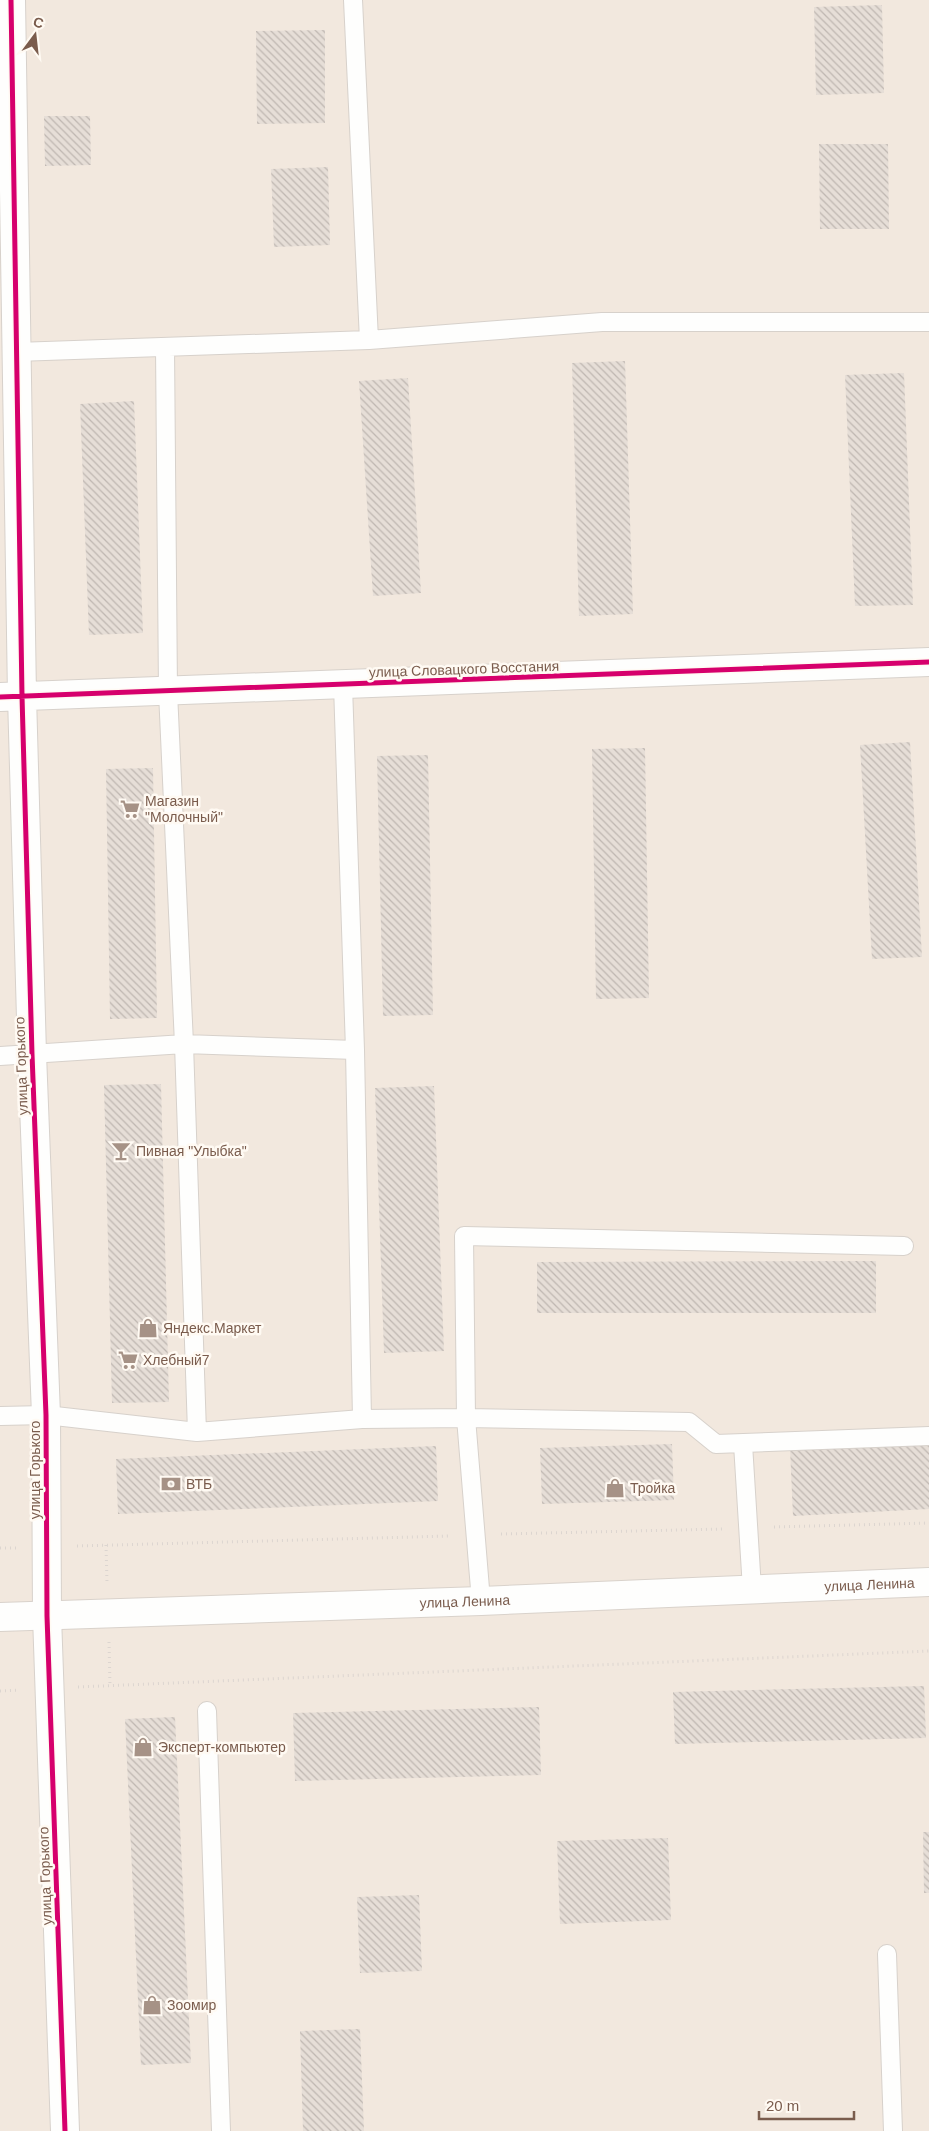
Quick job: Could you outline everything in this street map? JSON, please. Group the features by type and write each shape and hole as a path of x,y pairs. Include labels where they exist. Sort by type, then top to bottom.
{"street":[{"name":"улица Горького","path":"11,0 16,352 11,696 32,1054 46,1414 47,1616 65,2131"},
{"name":"улица Словацкого Восстания","path":"11,696 168,692 929,662"},
{"name":"улица Ленина","path":"0,1617 929,1582"}],"lane":[{"path":"353,0 370,340"},
{"path":"16,352 370,340 602,322 929,322"},
{"path":"165,347 168,692 184,1044 197,1432"},
{"path":"343,685 355,1050 362,1419"},
{"path":"0,1056 184,1044 355,1050"},
{"path":"481,1600 466,1418 464,1236 904,1246"},
{"path":"0,1416 46,1414 197,1432 362,1419 466,1418 689,1422 716,1444 929,1436"},
{"path":"744,1444 752,1589"},
{"path":"207,1711 221,2131"},
{"path":"886,1954 893,2131"}],"path":[{"path":"106,1545 107,1572"},
{"path":"0,1548 18,1548"},
{"path":"109,1639 110,1686"},
{"path":"77,1688 929,1650"},
{"path":"0,1691 21,1690"}],"shaded area":[{"path":"0,0 929,0 929,2131 0,2131"}],"building":[{"path":"882,5 884,93 816,95 814,7"},
{"path":"325,30 325,123 257,124 256,31"},
{"path":"44,116 90,116 91,165 45,166"},
{"path":"819,144 888,144 889,229 820,229"},
{"path":"328,167 330,245 274,247 271,169"},
{"path":"625,361 633,614 579,616 572,363"},
{"path":"904,373 913,605 855,606 845,375"},
{"path":"408,378 421,593 373,596 359,381"},
{"path":"134,401 143,633 89,635 80,404"},
{"path":"910,742 922,957 872,959 860,745"},
{"path":"645,748 649,998 596,999 592,749"},
{"path":"428,755 433,1015 383,1016 377,756"},
{"path":"153,768 157,1018 110,1019 106,769"},
{"path":"161,1084 169,1402 112,1403 104,1085"},
{"path":"434,1086 444,1351 384,1353 375,1088"},
{"path":"876,1261 876,1313 537,1313 537,1262"},
{"path":"929,1441 929,1509 793,1516 790,1448"},
{"path":"672,1444 674,1500 542,1504 540,1448"},
{"path":"436,1446 438,1501 118,1514 116,1459"},
{"path":"924,1686 926,1738 675,1744 673,1692"},
{"path":"539,1707 541,1775 295,1781 293,1713"},
{"path":"175,1717 191,2063 141,2065 125,1719"},
{"path":"923,1832 929,1832 929,1893 924,1893"},
{"path":"668,1838 671,1920 560,1924 557,1841"},
{"path":"419,1895 422,1971 360,1973 357,1897"},
{"path":"360,2029 364,2131 303,2131 300,2031"}],"cycle path":[{"path":"11,0 22,696 32,1054 46,1415 47,1616 65,2131"},
{"path":"0,697 929,662"}],"place":[{"name":"Магазин \"Молочный\"","path":"130,809"},
{"name":"Пивная \"Улыбка\"","path":"121,1151"},
{"name":"Яндекс.Маркет","path":"148,1328"},
{"name":"Хлебный7","path":"128,1360"},
{"name":"ВТБ","path":"171,1484"},
{"name":"Тройка","path":"615,1488"},
{"name":"Эксперт-компьютер","path":"143,1747"},
{"name":"Зоомир","path":"152,2005"}]}
